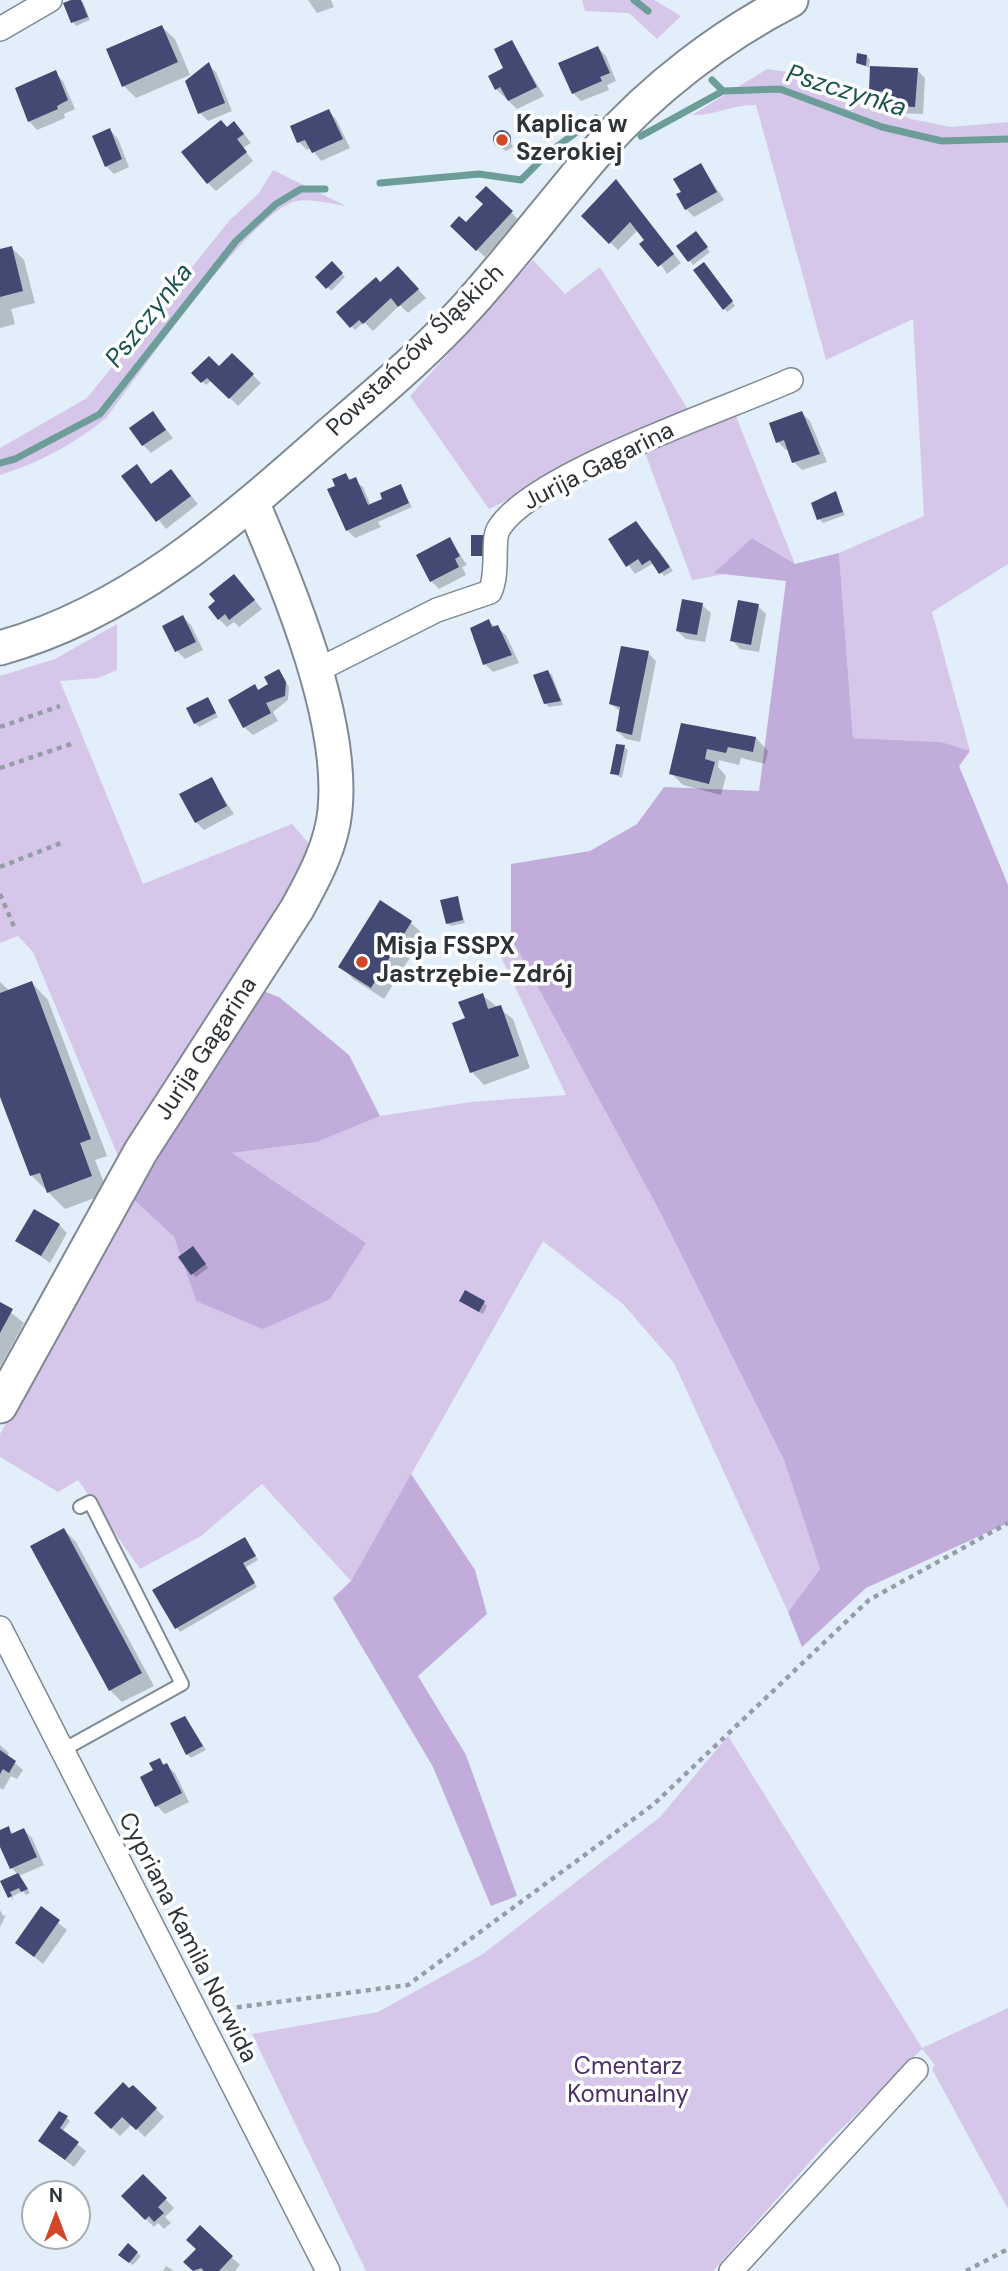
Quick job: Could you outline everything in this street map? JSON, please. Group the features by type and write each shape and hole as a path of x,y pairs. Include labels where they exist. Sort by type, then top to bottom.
{"street":[{"name":"Powstańców Śląskich","path":"0,648 38,637 86,617 145,584 253,502 382,388 466,308 601,147 638,110 701,57 791,0"},
{"path":"0,29 41,2"},
{"name":"Jurija Gagarina","path":"314,673 436,610 490,592 497,569 497,532 515,508 534,494 641,441 791,380"},
{"name":"Jurija Gagarina","path":"0,1406 141,1152 297,909 319,867 335,812 336,787 328,726 314,673 280,567 253,502"},
{"name":"Cypriana Kamila Norwida","path":"0,1628 328,2271"},
{"path":"731,2271 916,2070"}],"lane":[{"path":"61,1751 181,1684 90,1502 80,1507"}],"path":[{"path":"0,727 60,706"},
{"path":"0,768 74,743"},
{"path":"0,867 61,844"},
{"path":"0,894 15,929"},
{"path":"192,2003 232,2008 408,1985 654,1804 869,1601 1008,1523"},
{"path":"966,2271 1008,2249"}],"green space":[{"path":"582,0 654,0 681,16 657,39 629,13 585,11"},
{"path":"767,69 794,73 911,119 951,127 1008,122 1008,564 932,612 970,751 940,742 853,738 839,553 924,516 913,319 826,360 756,105 692,115"},
{"path":"273,170 346,206 299,201 273,214 223,265 107,417 56,451 0,475 0,448 87,398 229,221 259,193"},
{"path":"533,260 565,294 600,267 689,411 489,509 410,396"},
{"path":"735,414 795,564 752,538 715,573 725,574 692,580 644,450"},
{"path":"117,624 117,670 98,678 60,681 143,884 292,824 312,847 297,885 118,1156 33,952 18,936 0,943 0,676 55,659"},
{"path":"511,938 659,1210 784,1460 820,1569 788,1612 674,1363 623,1304 543,1241 351,1581 262,1484 201,1536 140,1569 78,1480 58,1492 0,1457 0,1434 130,1196 174,1237 196,1301 231,1153 317,1142 380,1116 471,1102 566,1095 500,955"},
{"name":"Cmentarz Komunalny","path":"728,1736 922,2048 1008,2008 1008,2209 932,2069 935,2065 922,2049 824,2146 713,2271 366,2271 252,2034 378,2012 483,1954 660,1817"}],"shaded area":[{"path":"752,538 795,564 839,553 853,738 941,742 970,751 959,766 1008,885 1008,1523 866,1588 802,1647 788,1612 820,1569 784,1460 659,1210 511,938 511,864 590,851 637,824 664,787 759,791 786,581 714,573"},
{"path":"263,991 279,997 349,1055 380,1116 317,1142 232,1153 366,1243 330,1299 263,1329 196,1301 174,1237 130,1196"},
{"path":"411,1474 475,1570 487,1614 418,1676 466,1755 517,1896 491,1906 433,1767 333,1598 351,1581"}],"building":[{"path":"81,0 88,17 71,23 63,3"},
{"path":"162,25 178,62 122,87 106,49"},
{"path":"512,40 537,87 508,101 500,87 495,90 488,76 503,68 494,49"},
{"path":"598,46 610,73 600,77 602,81 572,94 558,63"},
{"path":"857,53 867,55 866,66 856,63"},
{"path":"209,62 225,103 198,114 185,81"},
{"path":"870,66 918,68 915,107 886,106 887,92 869,91"},
{"path":"56,70 68,100 57,106 58,109 28,122 15,88"},
{"path":"329,109 343,139 312,153 305,140 297,143 290,126"},
{"path":"221,120 227,127 234,121 244,134 237,139 247,152 207,184 181,152"},
{"path":"110,128 122,159 105,167 92,136"},
{"name":"Kaplica w Szerokiej","path":"502,130 508,133 511,139 508,145 502,148 496,145 493,139 496,133"},
{"path":"701,163 717,192 685,210 676,194 681,192 673,179"},
{"path":"616,179 674,254 658,267 639,244 644,240 630,222 609,244 581,216"},
{"path":"486,186 513,211 476,251 450,226 459,216 466,222 483,204 475,197"},
{"path":"696,231 708,247 688,262 676,246"},
{"path":"12,246 23,291 0,297 0,249"},
{"path":"332,261 343,273 326,289 315,277"},
{"path":"704,262 733,301 723,310 693,270"},
{"path":"398,266 419,289 398,307 391,298 363,324 359,320 350,328 336,312 376,277 380,282"},
{"path":"232,353 254,374 229,399 207,378 201,383 191,373 209,356 219,366"},
{"path":"153,411 166,430 142,446 129,428"},
{"path":"802,411 820,454 792,463 784,440 776,443 769,423"},
{"path":"137,464 151,484 171,469 191,496 156,522 121,476"},
{"path":"346,473 349,480 356,477 368,505 382,499 380,493 401,484 409,503 346,531 327,489 335,486 332,479"},
{"path":"836,491 843,512 817,520 811,503"},
{"path":"636,521 670,567 659,574 650,560 642,565 638,559 626,567 608,539"},
{"path":"471,535 485,535 485,556 471,556"},
{"path":"450,537 460,556 455,559 459,567 430,582 416,555"},
{"path":"234,574 255,600 229,620 225,614 218,620 208,607 215,601 209,594"},
{"path":"682,599 703,603 697,635 676,631"},
{"path":"738,600 759,604 751,645 730,641"},
{"path":"183,615 196,642 175,652 162,626"},
{"path":"489,619 492,627 498,625 512,655 483,665 470,628"},
{"path":"621,646 649,651 632,735 616,731 620,707 609,704"},
{"path":"279,669 286,682 285,696 266,703 271,713 243,728 228,700 255,684 258,690 268,684 264,677"},
{"path":"548,670 561,701 544,704 533,675"},
{"path":"208,697 216,713 194,724 186,708"},
{"path":"681,723 756,737 753,752 728,747 726,753 707,749 705,759 715,762 709,784 669,774"},
{"path":"616,744 625,745 619,775 610,774"},
{"path":"212,777 227,806 195,823 179,794"},
{"path":"458,896 463,920 446,924 440,900"},
{"path":"380,900 412,921 371,988 338,967"},
{"path":"32,981 91,1139 80,1143 92,1176 47,1193 40,1173 30,1176 0,1097 0,993"},
{"path":"483,993 488,1009 501,1005 519,1056 470,1073 452,1023 465,1018 458,1002"},
{"path":"34,1209 60,1224 41,1256 15,1241"},
{"path":"193,1246 206,1264 191,1275 178,1257"},
{"path":"465,1290 485,1301 479,1312 459,1301"},
{"path":"0,1302 13,1309 0,1333"},
{"path":"64,1528 142,1673 109,1691 30,1546"},
{"path":"245,1537 256,1556 243,1563 255,1583 175,1629 152,1590"},
{"path":"185,1716 203,1746 186,1755 170,1723"},
{"path":"0,1750 16,1761 9,1773 3,1769 0,1774"},
{"path":"160,1758 163,1765 167,1763 182,1793 155,1807 140,1777 153,1770 149,1763"},
{"path":"9,1826 11,1834 24,1828 37,1857 10,1869 0,1847 0,1830"},
{"path":"18,1873 28,1889 21,1892 19,1888 10,1892 12,1896 8,1898 0,1881"},
{"path":"41,1906 60,1920 34,1957 15,1943"},
{"path":"123,2082 129,2088 133,2085 157,2108 136,2130 122,2117 111,2129 94,2113"},
{"path":"59,2111 68,2116 60,2128 79,2142 65,2160 38,2141"},
{"path":"143,2174 167,2198 158,2207 164,2213 154,2222 149,2216 145,2220 121,2196"},
{"path":"200,2225 233,2256 219,2271 204,2271 201,2268 193,2271 183,2262 196,2249 186,2240"},
{"path":"128,2243 138,2252 129,2263 118,2255"}],"waterway":[{"path":"634,0 648,11"},
{"path":"712,80 723,91"},
{"name":"Pszczynka","path":"641,136 723,91 780,89 882,127 942,141 1008,139"},
{"name":"Pszczynka","path":"380,183 479,174 521,180 548,153 596,118"},
{"name":"Pszczynka","path":"0,463 15,459 100,414 236,241 276,204 301,189 325,189"}],"place":[{"name":"Kaplica w Szerokiej","path":"502,140"},
{"name":"Misja FSSPX Jastrzębie-Zdrój","path":"362,962"}]}
